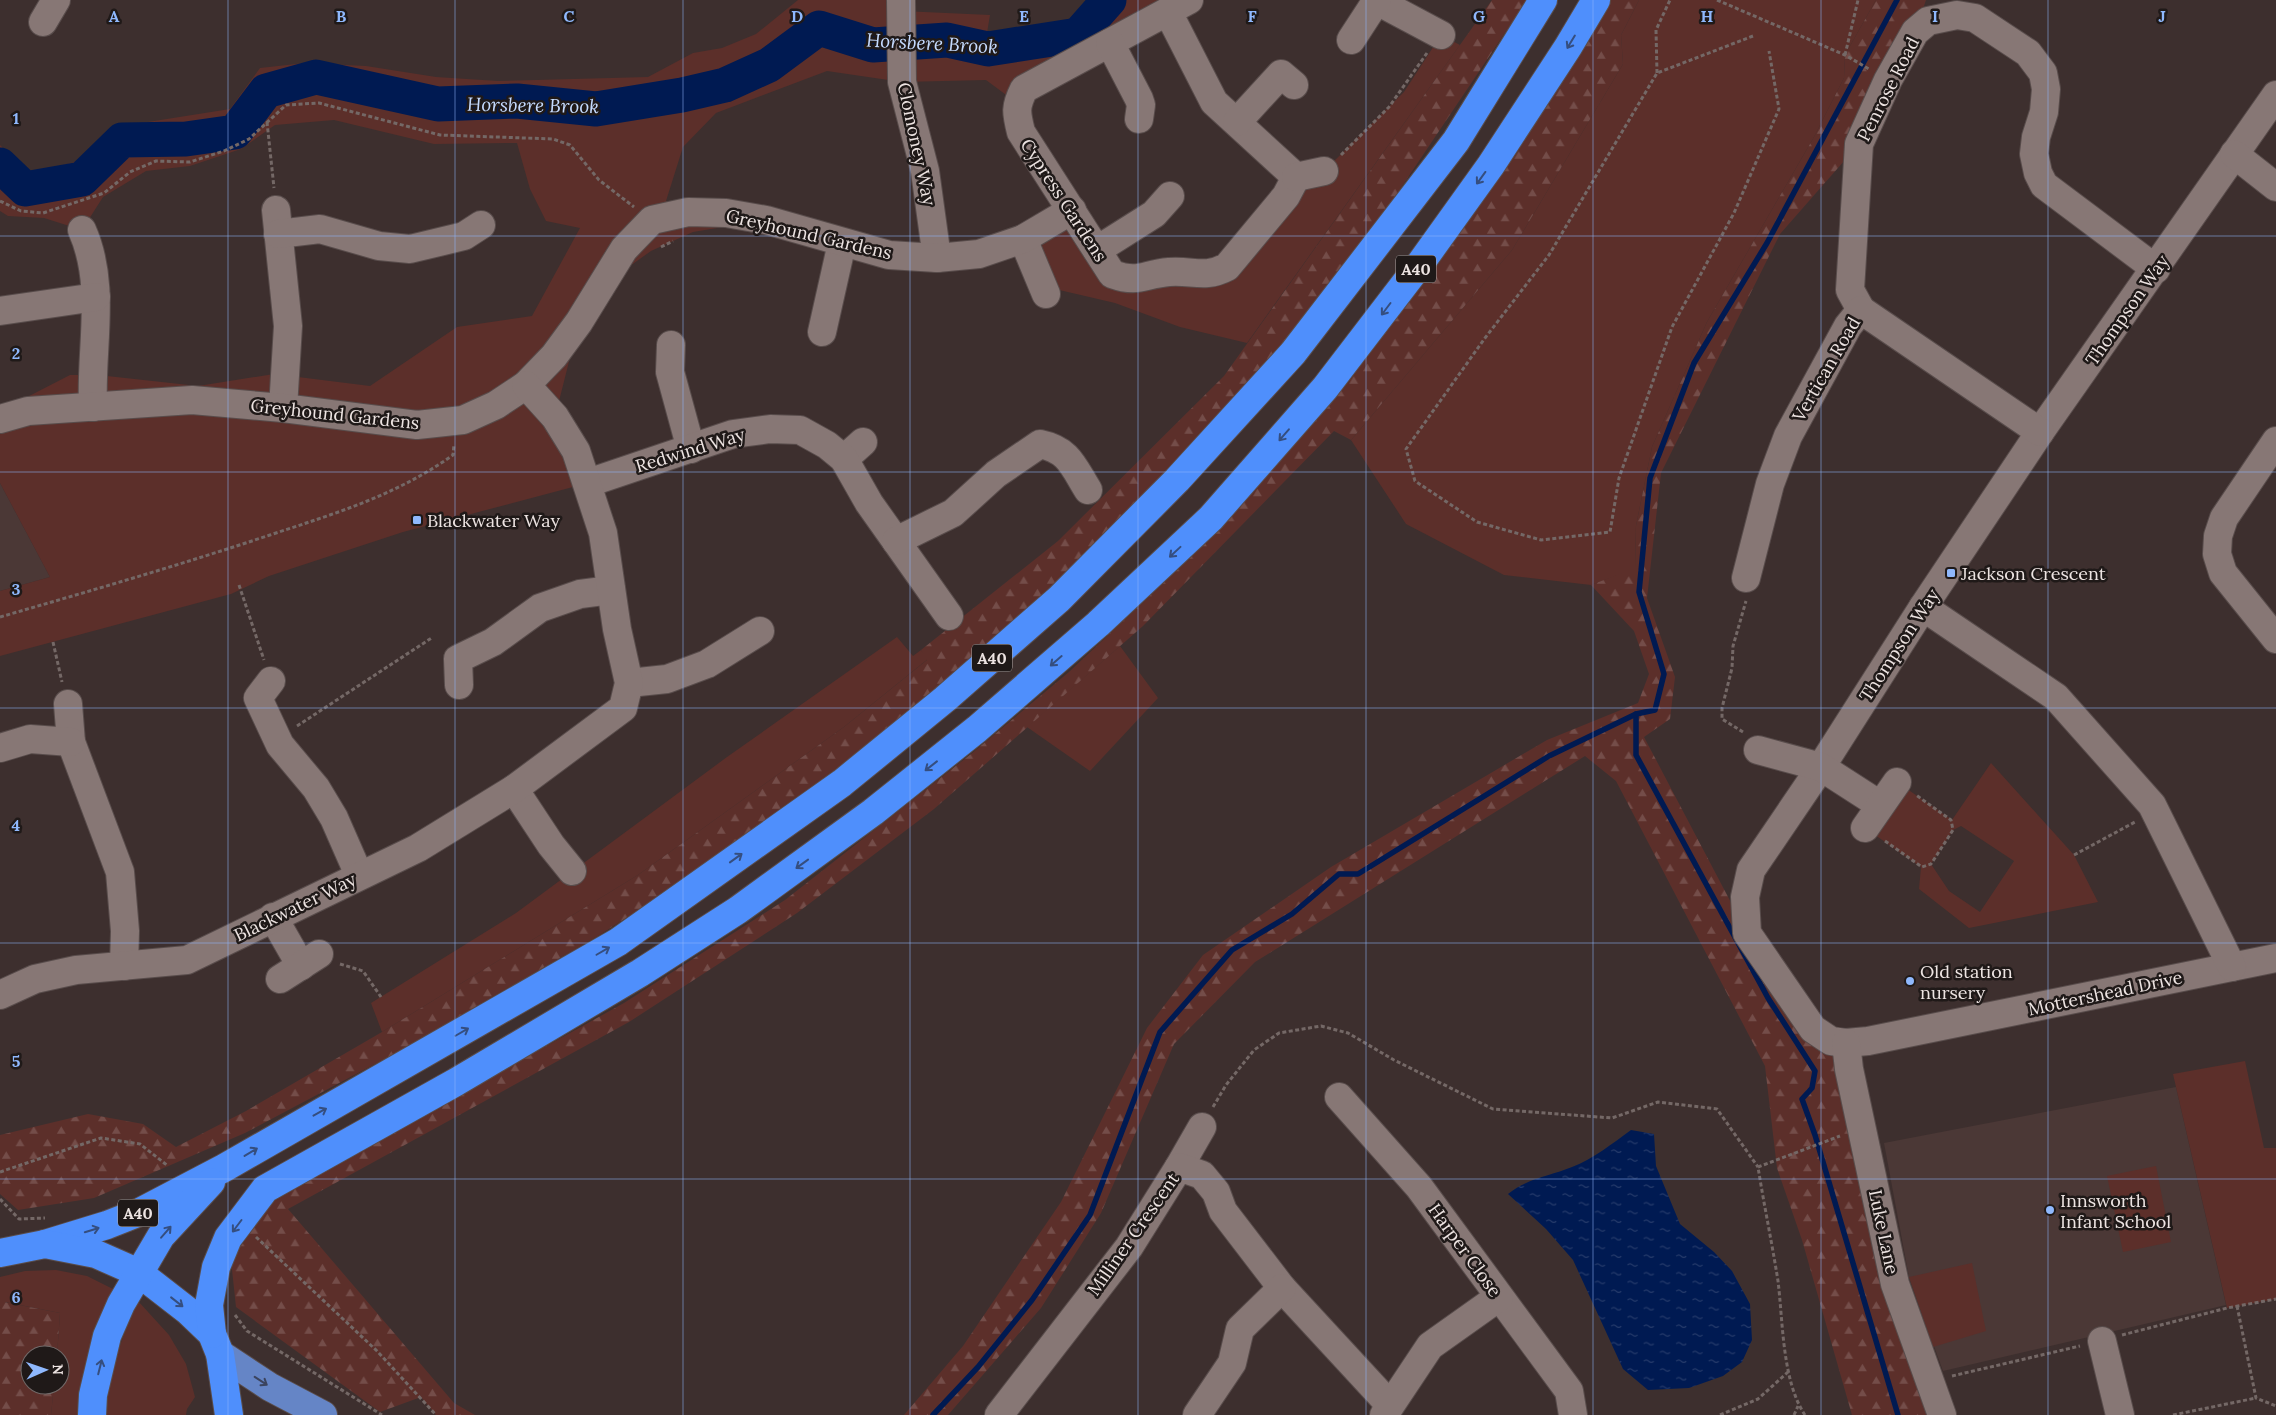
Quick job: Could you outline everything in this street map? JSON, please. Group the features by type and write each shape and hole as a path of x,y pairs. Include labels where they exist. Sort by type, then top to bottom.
{"highway":[{"name":"A40","path":"2,1251 45,1244 107,1225 140,1212 224,1168 618,942 842,783 945,699 1059,599 1177,480 1293,353 1456,141 1543,0"},
{"name":"A40","path":"229,1415 209,1305 216,1266 228,1238 265,1189 456,1082 640,973 738,910 873,812 977,729 1098,624 1211,518 1325,388 1420,264 1490,165 1568,47 1596,0"},
{"name":"A40","path":"92,1415 93,1395 107,1336 121,1304 161,1236 224,1168"},
{"name":"A40","path":"45,1244 96,1254 139,1273 188,1311 216,1344"}],"main road":[{"path":"216,1344 270,1387 323,1415"}],"street":[{"path":"1351,40 1377,0 1441,35"},
{"name":"Cypress Gardens","path":"1179,6 1214,102 1296,177 1286,196 1227,267 1216,273 1203,275 1172,272 1156,274 1140,280 1126,279 1112,274 1021,132 1016,115 1017,103 1024,89 1110,43 1179,6"},
{"name":"Clomoney Way","path":"902,11 902,82 925,171 937,258"},
{"name":"Penrose Road","path":"1861,310 1850,290 1859,144 1888,80 1915,32 1928,21 1945,16 1957,15 1975,18 2028,53 2043,73 2046,89 2044,112 2036,137 2034,154 2038,173 2044,185 2156,269"},
{"path":"1110,43 1139,99 1141,105 1139,119"},
{"path":"1237,122 1281,74 1294,85"},
{"name":"Thompson Way","path":"1846,1042 1832,1041 1813,1029 1747,933 1745,897 1752,870 1821,767 1923,607 2040,432 2156,269 2276,95"},
{"path":"2234,154 2276,187"},
{"path":"1296,177 1324,171"},
{"path":"1097,250 1154,214 1170,196"},
{"name":"Greyhound Gardens","path":"0,419 28,412 192,400 283,408 417,425 456,420 496,406 526,385 554,356 579,322 624,249 652,220 688,212 726,213 766,220 889,255 937,258 978,254 1023,239 1072,210"},
{"path":"283,408 288,326 277,222 320,229 379,246 410,249 470,239"},
{"path":"1023,239 1045,296"},
{"path":"93,241 96,297 92,383 93,407"},
{"path":"822,332 842,243"},
{"path":"0,311 96,297"},
{"name":"Vertican Road","path":"1745,578 1770,484 1788,436 1848,326 1861,310 2040,432"},
{"path":"671,345 661,373 691,449"},
{"name":"Blackwater Way","path":"0,995 35,979 76,970 187,960 418,848 514,789 623,708 630,683 611,590 603,533 588,483 576,451 555,417 526,385"},
{"name":"Redwind Way","path":"588,483 733,434 770,428 800,430 827,445 853,451 869,503 949,616"},
{"path":"2276,441 2224,518 2218,536 2217,554 2223,573 2276,638"},
{"path":"896,541 953,513 1026,446 1055,447 1066,454 1088,490"},
{"path":"448,657 494,642 540,608 580,594 611,590"},
{"path":"1923,607 2056,697 2155,811 2232,967"},
{"path":"630,683 667,679 707,664 728,637 760,630"},
{"path":"256,688 277,739 316,788 334,818 359,875"},
{"path":"68,704 71,742 120,872 125,930 124,966"},
{"path":"0,748 30,739 71,742"},
{"path":"1758,750 1821,767 1880,805"},
{"path":"1865,828 1897,782"},
{"path":"514,789 541,852 572,871"},
{"path":"273,917 300,966"},
{"name":"Mottershead Drive","path":"1846,1042 1868,1041 2276,958"},
{"name":"Luke Lane","path":"1846,1042 1849,1069 1895,1284 1942,1415"},
{"name":"Harper Close","path":"1339,1097 1419,1187 1569,1391 1573,1415"},
{"path":"1179,1167 1202,1127"},
{"name":"Milliner Crescent","path":"999,1415 1129,1247 1179,1167 1202,1175 1216,1192 1223,1211 1282,1288 1387,1410"},
{"path":"1197,1415 1232,1363 1240,1328 1282,1288"},
{"path":"1387,1410 1430,1346 1499,1297"},
{"path":"2102,1341 2120,1415"}],"path":[{"path":"1670,0 1656,30 1657,73 1549,255 1485,338 1406,449 1415,481 1477,522 1541,540 1610,532 1619,478 1672,326 1734,213 1779,108 1769,51"},
{"path":"1717,0 1846,55 1888,80"},
{"path":"1846,55 1858,0"},
{"path":"1324,171 1389,107 1441,35"},
{"path":"1657,73 1753,36"},
{"path":"0,201 21,211 43,212 51,210 104,193 130,172 156,161 190,162 224,151 249,138 286,105 319,103 440,135 552,139 570,145 599,180 652,220"},
{"path":"267,122 277,222"},
{"path":"659,248 676,240"},
{"path":"0,617 198,559 374,500 430,471 453,455 456,420"},
{"path":"1745,578 1749,592 1733,646 1732,668 1722,708 1722,718 1741,732 1762,737 1758,750"},
{"path":"239,585 256,688"},
{"path":"53,642 68,704"},
{"path":"277,739 448,657"},
{"path":"1865,828 1922,867 1931,864 1953,830 1952,820 1897,782"},
{"path":"2074,855 2155,811"},
{"path":"300,966 346,968 363,971 381,996"},
{"path":"1202,1127 1226,1085 1254,1050 1279,1033 1321,1026 1348,1034 1394,1060 1493,1109 1612,1118 1658,1102 1717,1108 1758,1168 1777,1279 1789,1372 1798,1406 1805,1415"},
{"path":"0,1172 101,1138 140,1144 168,1166"},
{"path":"1758,1168 1830,1140"},
{"path":"250,1239 254,1233 377,1351 436,1415"},
{"path":"2237,1306 2256,1398"},
{"path":"234,1311 236,1319 247,1331 382,1415"},
{"path":"1720,1415 1758,1399 1789,1372"},
{"path":"2173,1415 2256,1398 2276,1406"},
{"path":"1794,1415 1798,1406"}],"shaded area":[{"path":"0,483 50,577 0,591"},
{"name":"Innsworth Infant School","path":"2176,1087 2226,1305 1943,1371 1909,1277 1884,1143"}],"green space":[{"path":"798,0 901,0 902,11 990,15 987,33 1068,23 1093,0 1189,0 1017,103 986,80 902,82 827,71 716,113 683,147 666,201 688,212 766,220 693,232 651,251 602,286 579,322 555,417 588,483 403,532 269,576 231,594 0,656 0,591 50,577 0,483 0,411 70,375 98,375 198,386 274,374 370,386 457,327 532,316 580,228 546,221 530,189 517,143 434,144 334,120 275,125 241,149 190,166 146,171 103,197 82,230 44,218 8,216 0,211 0,145 28,174 79,161 110,128 230,109 260,68 305,63 366,66 436,77 498,81 648,77 693,53 722,48 756,34"},
{"path":"1492,0 1527,0 1384,213 1239,399 1060,580 932,694 759,832 598,936 392,1055 245,1133 94,1198 18,1210 0,1194 0,1135 88,1114 143,1124 176,1147 246,1111 382,1032 638,875 844,727 927,660 921,650 1058,541 1224,376"},
{"path":"1609,0 1639,0 1621,35 1623,64 1512,250 1351,440 1334,431 1143,626 934,809 797,913 629,1022 288,1209 454,1403 475,1415 436,1415 421,1397 380,1412 236,1307 231,1260 276,1196 624,1003 785,900 971,754 1069,672 1207,542 1305,433 1382,326"},
{"path":"1639,0 1876,0 1845,55 1844,78 1814,137 1707,322 1652,447 1636,526 1635,569 1591,585 1504,575 1406,524 1351,440 1512,250 1623,64 1621,35"},
{"path":"1876,0 1926,0 1915,32 1859,144 1780,234 1661,473 1647,598 1675,677 1670,719 1644,737 1747,933 1831,1041 1942,1415 1852,1415 1802,1240 1777,1168 1765,1066 1616,781 1585,756 1255,962 1174,1044 1101,1213 1041,1308 948,1415 904,1415 963,1346 1061,1202 1147,1028 1203,955 1331,867 1547,740 1638,703 1649,674 1634,631 1591,585 1635,568 1636,526 1652,447 1707,322 1814,137 1844,78 1845,55"},
{"path":"1441,35 1460,45 1247,343 1180,327 1115,303 1055,289 1023,239 1072,210 1112,274 1203,275 1286,196 1324,171 1404,92"},
{"path":"897,637 913,656 921,650 928,659 844,727 638,875 382,1032 371,1003 516,913 727,757"},
{"path":"1120,646 1158,698 1090,771 1027,727"},
{"path":"1991,763 2074,855 2098,902 1969,928 1919,889 1921,867 1865,828 1897,782 1952,820","holes":["1961,826 2014,861 1980,912 1949,891 1931,864 1953,830"]},
{"path":"2245,1061 2264,1148 2276,1148 2276,1299 2227,1308 2173,1074"},
{"path":"2156,1166 2171,1242 2123,1252 2107,1176"},
{"path":"1972,1263 1986,1331 1933,1347 1909,1277"},
{"path":"56,1270 87,1276 113,1289 86,1363 79,1415 51,1415 53,1395 70,1395 70,1345 58,1345 60,1313 5,1302 0,1308 0,1277 25,1271"},
{"path":"138,1301 169,1335 186,1364 195,1397 187,1409 186,1415 105,1415 117,1356"},
{"path":"4,1302 60,1313 58,1345 20,1345 20,1395 53,1395 51,1415 0,1415 0,1308"}],"water":[{"path":"1631,1130 1654,1134 1656,1166 1680,1224 1714,1252 1732,1271 1750,1304 1752,1340 1742,1362 1723,1376 1689,1388 1648,1390 1623,1369 1573,1260 1546,1229 1508,1194 1523,1184 1588,1160"}],"waterway":[{"name":"Horsbere Brook","path":"0,165 25,189 82,179 122,140 186,139 235,132 266,91 316,77 438,104 517,101 596,109 682,95 725,85 769,65 819,28 873,45 947,40 988,49 1078,35 1109,0"},
{"path":"933,1415 978,1367 1032,1300 1090,1215 1160,1032 1232,950 1292,914 1339,874 1358,874 1549,756 1636,714 1655,710 1664,674 1639,592 1650,478 1694,363 1767,243 1897,0"},
{"path":"1636,714 1636,755 1768,998 1815,1071 1812,1088 1802,1099 1815,1135 1898,1415"}],"place":[{"name":"Blackwater Way","path":"417,520"},
{"name":"Jackson Crescent","path":"1951,573"},
{"name":"Old station nursery","path":"1910,981"},
{"name":"Innsworth Infant School","path":"2050,1210"}]}
